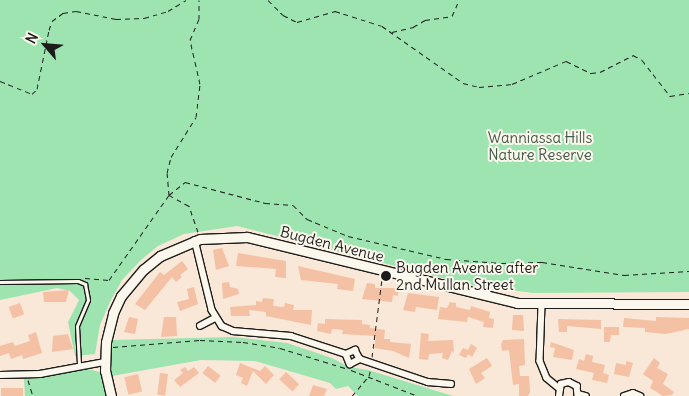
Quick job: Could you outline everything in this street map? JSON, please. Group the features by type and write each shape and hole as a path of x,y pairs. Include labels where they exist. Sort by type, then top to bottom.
{"street":[{"name":"Bugden Avenue","path":"111,396 105,362 110,322 127,288 160,256 198,236 247,237 489,296 542,305 689,304"},
{"path":"198,236 215,318 232,331 291,336 346,354 355,350 360,359 428,382 451,384"},
{"path":"542,305 540,361 544,374 559,388 559,396"},
{"path":"200,326 215,318"},
{"path":"346,354 350,364 360,359"},
{"path":"0,375 40,374 79,365 105,362"},
{"path":"559,388 569,382 576,386 578,395 586,396"},
{"path":"624,396 633,393 640,396"}],"lane":[{"path":"0,282 81,282 89,294 77,322 79,365"}],"path":[{"path":"0,82 32,94 37,89 52,20 63,13 76,12 116,19 144,18 168,11 186,0"},
{"path":"169,195 170,162 196,117 200,84 190,40 200,19 199,0"},
{"path":"268,0 283,15 297,22 335,11 382,26 426,56 454,80 479,87 512,84 566,61 590,73 600,72 633,55 642,60 670,96 689,92"},
{"path":"391,33 413,27 424,20 452,16 459,0"},
{"path":"81,282 84,278 109,280 169,195 185,182 201,184 252,200 293,205 307,219 355,238 457,260 542,262 624,275 689,271"},
{"path":"169,195 189,206 198,236 205,234"},
{"path":"372,354 382,275"},
{"path":"110,343 110,352 112,347 200,340 243,342 280,348 370,376 418,396"},
{"path":"352,396 370,376"},
{"path":"33,396 28,379 37,379"}],"green space":[{"name":"Wanniassa Hills Nature Reserve","path":"0,0 689,0 689,292 533,293 470,285 237,226 184,234 158,246 122,280 100,325 95,354 75,356 68,322 79,300 70,291 57,288 0,300"},
{"path":"233,337 287,343 332,358 349,367 368,370 453,396 358,396 348,386 336,389 330,383 255,361 201,360 112,376 112,340"},
{"path":"83,368 100,372 107,396 25,396 24,379"}],"building":[{"path":"222,248 229,266 216,270 213,250"},
{"path":"238,253 286,261 286,278 275,277 276,269 236,266"},
{"path":"182,261 188,269 180,275 182,277 176,282 172,277 145,310 135,304 160,272 164,275"},
{"path":"298,266 355,279 353,291 337,289 338,284 301,280"},
{"path":"229,282 230,287 238,289 239,294 223,299 222,283"},
{"path":"367,283 375,284 375,288 399,288 398,296 393,295 392,302 362,299"},
{"path":"194,287 198,304 180,311 177,302 189,299 187,289"},
{"path":"69,290 66,302 44,302 43,292"},
{"path":"408,293 439,297 437,310 416,307 415,312 403,310"},
{"path":"263,298 274,299 273,306 284,307 285,303 294,305 293,310 312,310 311,325 266,316 266,312 249,310 250,316 231,316 230,307 256,305 256,301 262,302"},
{"path":"450,302 456,303 456,307 470,310 471,306 490,312 489,318 494,319 493,328 483,327 484,322 468,317 467,322 438,319 440,307 447,308"},
{"path":"20,303 24,314 13,318 9,307"},
{"path":"513,315 523,315 524,331 512,330"},
{"path":"129,317 138,319 135,334 124,332"},
{"path":"164,317 176,317 177,336 161,337"},
{"path":"656,317 689,318 689,329 666,334 645,332 645,328 623,327 624,318 656,321"},
{"path":"325,319 362,320 362,324 370,325 370,328 385,330 384,339 390,339 390,342 411,344 409,358 393,351 374,348 376,336 342,334 343,330 332,329 331,334 317,331 318,323 325,324"},
{"path":"558,319 601,320 601,329 567,326 567,332 559,332"},
{"path":"604,327 619,327 619,335 611,335 610,342 604,342"},
{"path":"36,332 42,353 23,359 22,355 11,359 9,353 0,356 0,346 13,342 15,346 30,341 28,335"},
{"path":"421,333 429,334 428,341 453,340 454,353 452,351 448,360 442,358 443,353 429,354 428,360 419,359"},
{"path":"68,334 73,349 52,352 53,336"},
{"path":"524,339 525,365 519,366 520,376 529,376 530,392 528,396 519,396 519,384 513,385 509,350 502,351 501,345 503,340"},
{"path":"551,342 574,350 572,360 553,357 555,348 550,347"},
{"path":"471,344 477,348 472,357 468,354 466,358 459,355 463,348 468,350"},
{"path":"586,354 593,356 592,362 605,365 603,373 609,375 607,383 592,380 594,373 576,369 579,359 584,361"},
{"path":"487,358 492,366 481,373 485,378 476,384 469,369"},
{"path":"654,358 660,363 657,368 668,374 663,384 674,392 672,395 663,396 650,388 653,381 643,374"},
{"path":"626,361 633,363 629,377 614,374 616,363 626,365"},
{"path":"240,363 260,371 265,366 274,375 266,384 253,371 247,386 241,383 243,378 236,375"},
{"path":"208,366 221,376 215,383 202,373"},
{"path":"185,367 188,371 194,367 199,373 180,387 174,380 183,373 180,370"},
{"path":"286,372 299,384 292,392 279,379"},
{"path":"160,373 168,374 165,396 157,395"},
{"path":"138,374 142,392 128,395 124,377"},
{"path":"313,385 327,389 324,396 309,396"},
{"path":"1,388 23,388 23,396 1,396"}],"place":[{"name":"Bugden Avenue after 2nd Mullan Street","path":"386,276"}]}
